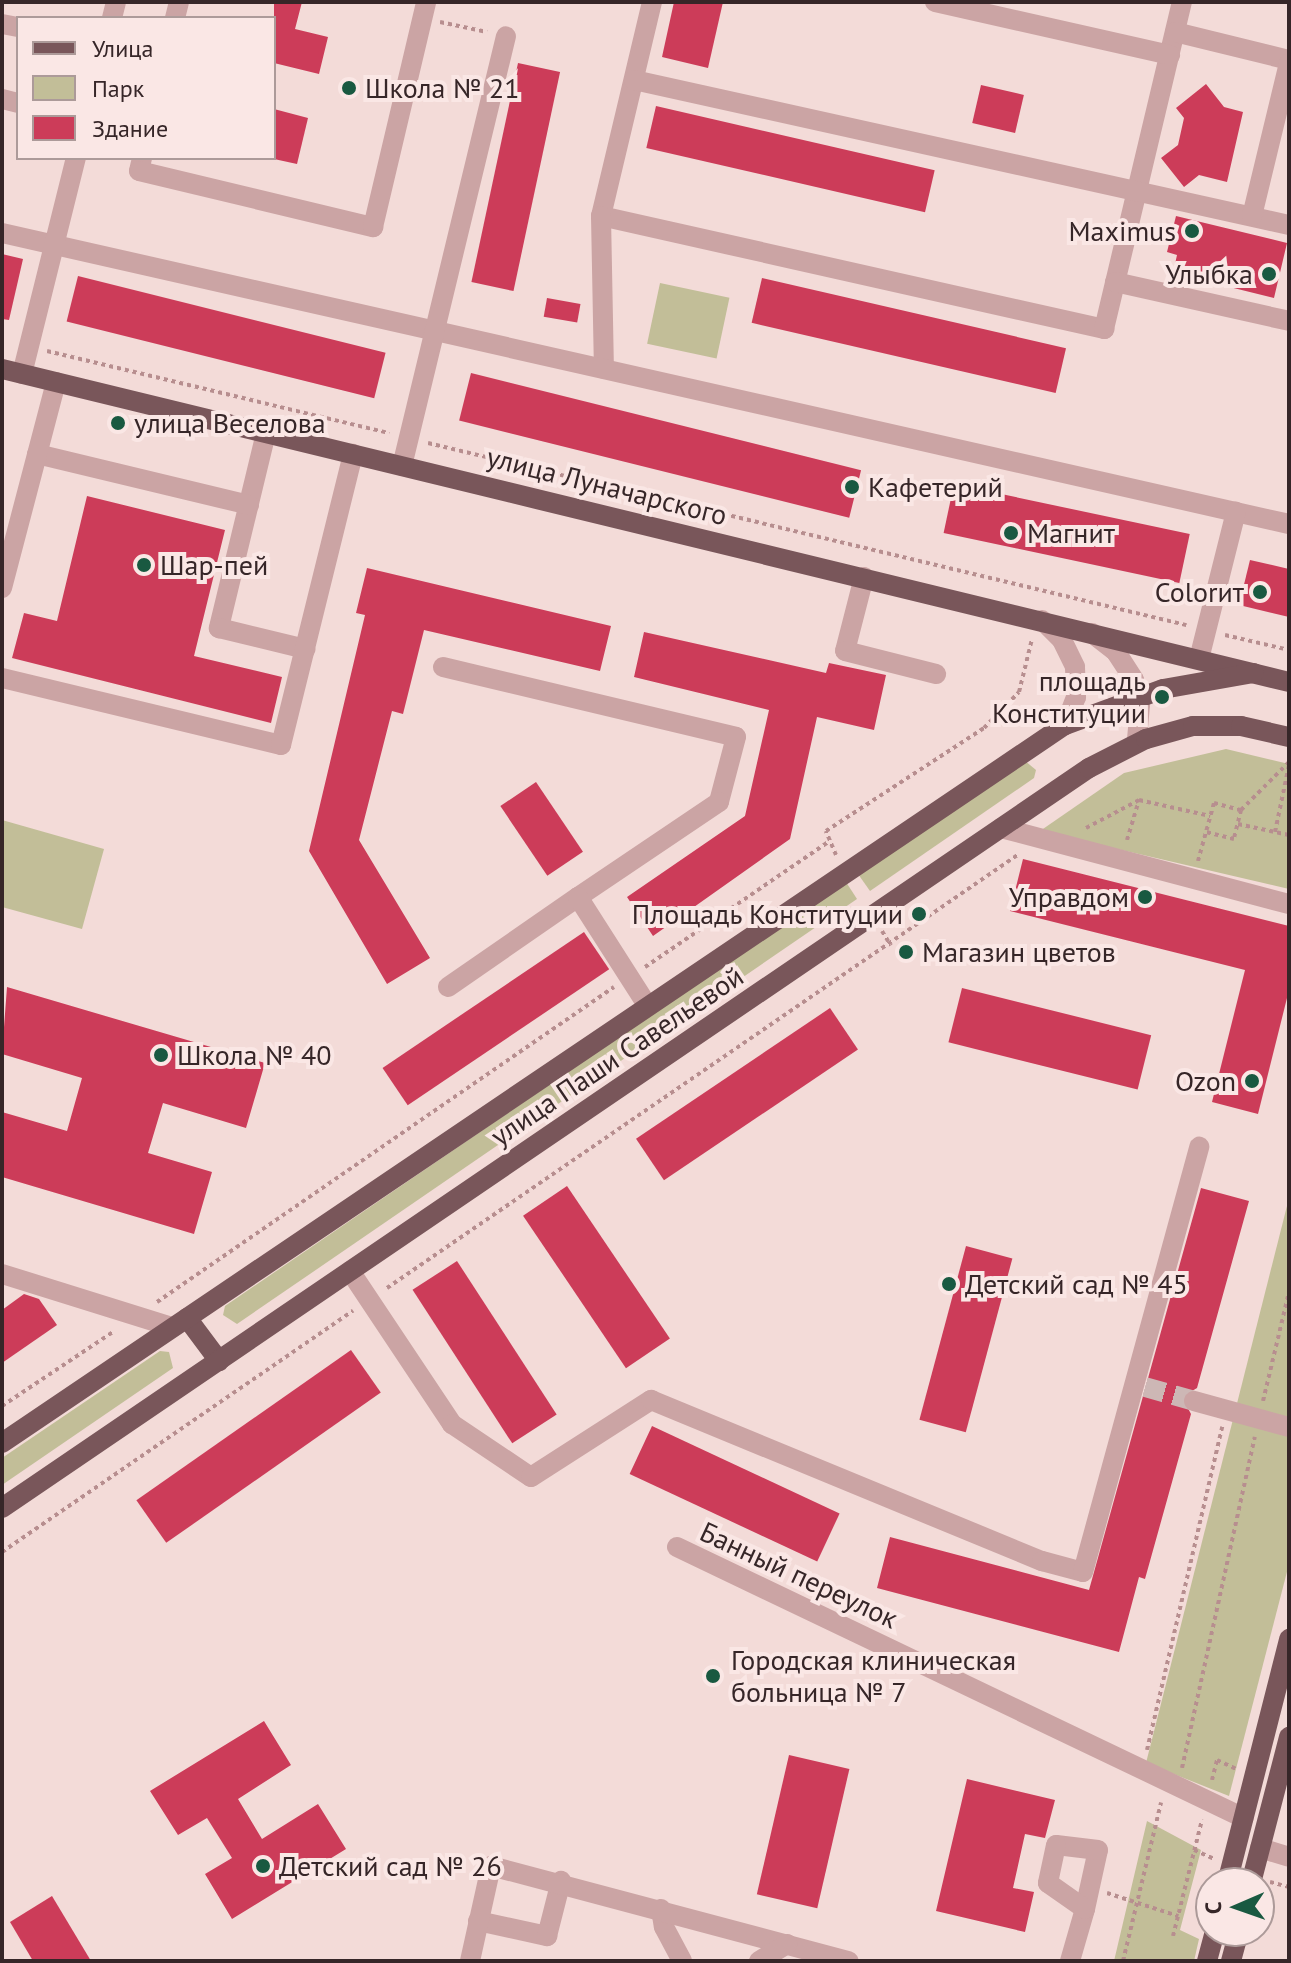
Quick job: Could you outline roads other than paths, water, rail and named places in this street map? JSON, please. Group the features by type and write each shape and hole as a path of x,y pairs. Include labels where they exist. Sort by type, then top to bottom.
{"main road":[{"name":"улица Луначарского","path":"12,371 1199,659"},
{"name":"улица Паши Савельевой","path":"1199,659 1289,682"},
{"name":"улица Паши Савельевой","path":"2,1443 1065,725 1139,696 1254,673"},
{"name":"улица Паши Савельевой","path":"2,1508 1089,768 1137,743 1211,725 1289,737"},
{"path":"180,1322 219,1361"},
{"path":"1231,1867 1289,1639"},
{"path":"1255,1867 1289,1737"},
{"path":"1244,1818 1260,1848"}],"street":[{"path":"604,369 601,216 652,2"},
{"path":"935,2 1170,55"},
{"path":"601,216 1104,329 1182,2"},
{"path":"142,160 139,171 373,227 424,10"},
{"path":"1175,32 1289,61 1252,216"},
{"path":"402,466 506,36"},
{"path":"634,80 1289,225"},
{"path":"12,371 29,346 76,160"},
{"path":"2,233 1289,524"},
{"path":"1115,282 1289,321"},
{"path":"2,588 5,563 56,382"},
{"path":"266,433 219,628 305,649"},
{"path":"37,454 249,505"},
{"path":"2,678 281,745 353,454"},
{"path":"1199,659 1236,512"},
{"path":"864,577 845,651 936,674"},
{"path":"1039,619 1062,640 1075,667 1076,697 1065,725"},
{"path":"1089,632 1123,660 1139,696 1137,743"},
{"path":"443,667 736,737 719,802 448,987"},
{"path":"1001,828 1289,904"},
{"path":"578,897 647,1005"},
{"path":"350,1271 452,1424 531,1477 651,1400 1042,1561 1083,1572 1140,1385 1199,1147"},
{"path":"2,1275 136,1316 180,1322"},
{"path":"1194,1401 1289,1427"},
{"name":"Банный переулок","path":"677,1547 1244,1818"},
{"path":"1070,1961 1085,1909 1098,1850 1056,1845 1048,1883 1085,1909"},
{"path":"1260,1848 1289,1857"},
{"path":"470,1961 491,1866 561,1881 787,1944 816,1957 849,1961"},
{"path":"478,1921 547,1936 561,1881"},
{"path":"661,1909 664,1927 682,1961"},
{"path":"759,1961 787,1944"}],"tunnel":[{"path":"1145,1387 1194,1401"}],"place":[{"name":"Школа № 21","path":"349,88"},
{"name":"Maximus","path":"1192,231"},
{"name":"Улыбка","path":"1269,274"},
{"name":"улица Веселова","path":"118,423"},
{"name":"Кафетерий","path":"852,487"},
{"name":"Магнит","path":"1011,533"},
{"name":"Шар-пей","path":"144,565"},
{"name":"Colorит","path":"1260,592"},
{"name":"площадь Конституции","path":"1162,697"},
{"name":"Управдом","path":"1145,897"},
{"name":"Площадь Конституции","path":"919,914"},
{"name":"Магазин цветов","path":"906,952"},
{"name":"Школа № 40","path":"161,1055"},
{"name":"Ozon","path":"1252,1081"},
{"name":"Детский сад № 45","path":"949,1284"},
{"name":"Городская клиническая больница № 7","path":"713,1676"},
{"name":"Детский сад № 26","path":"263,1866"}]}
